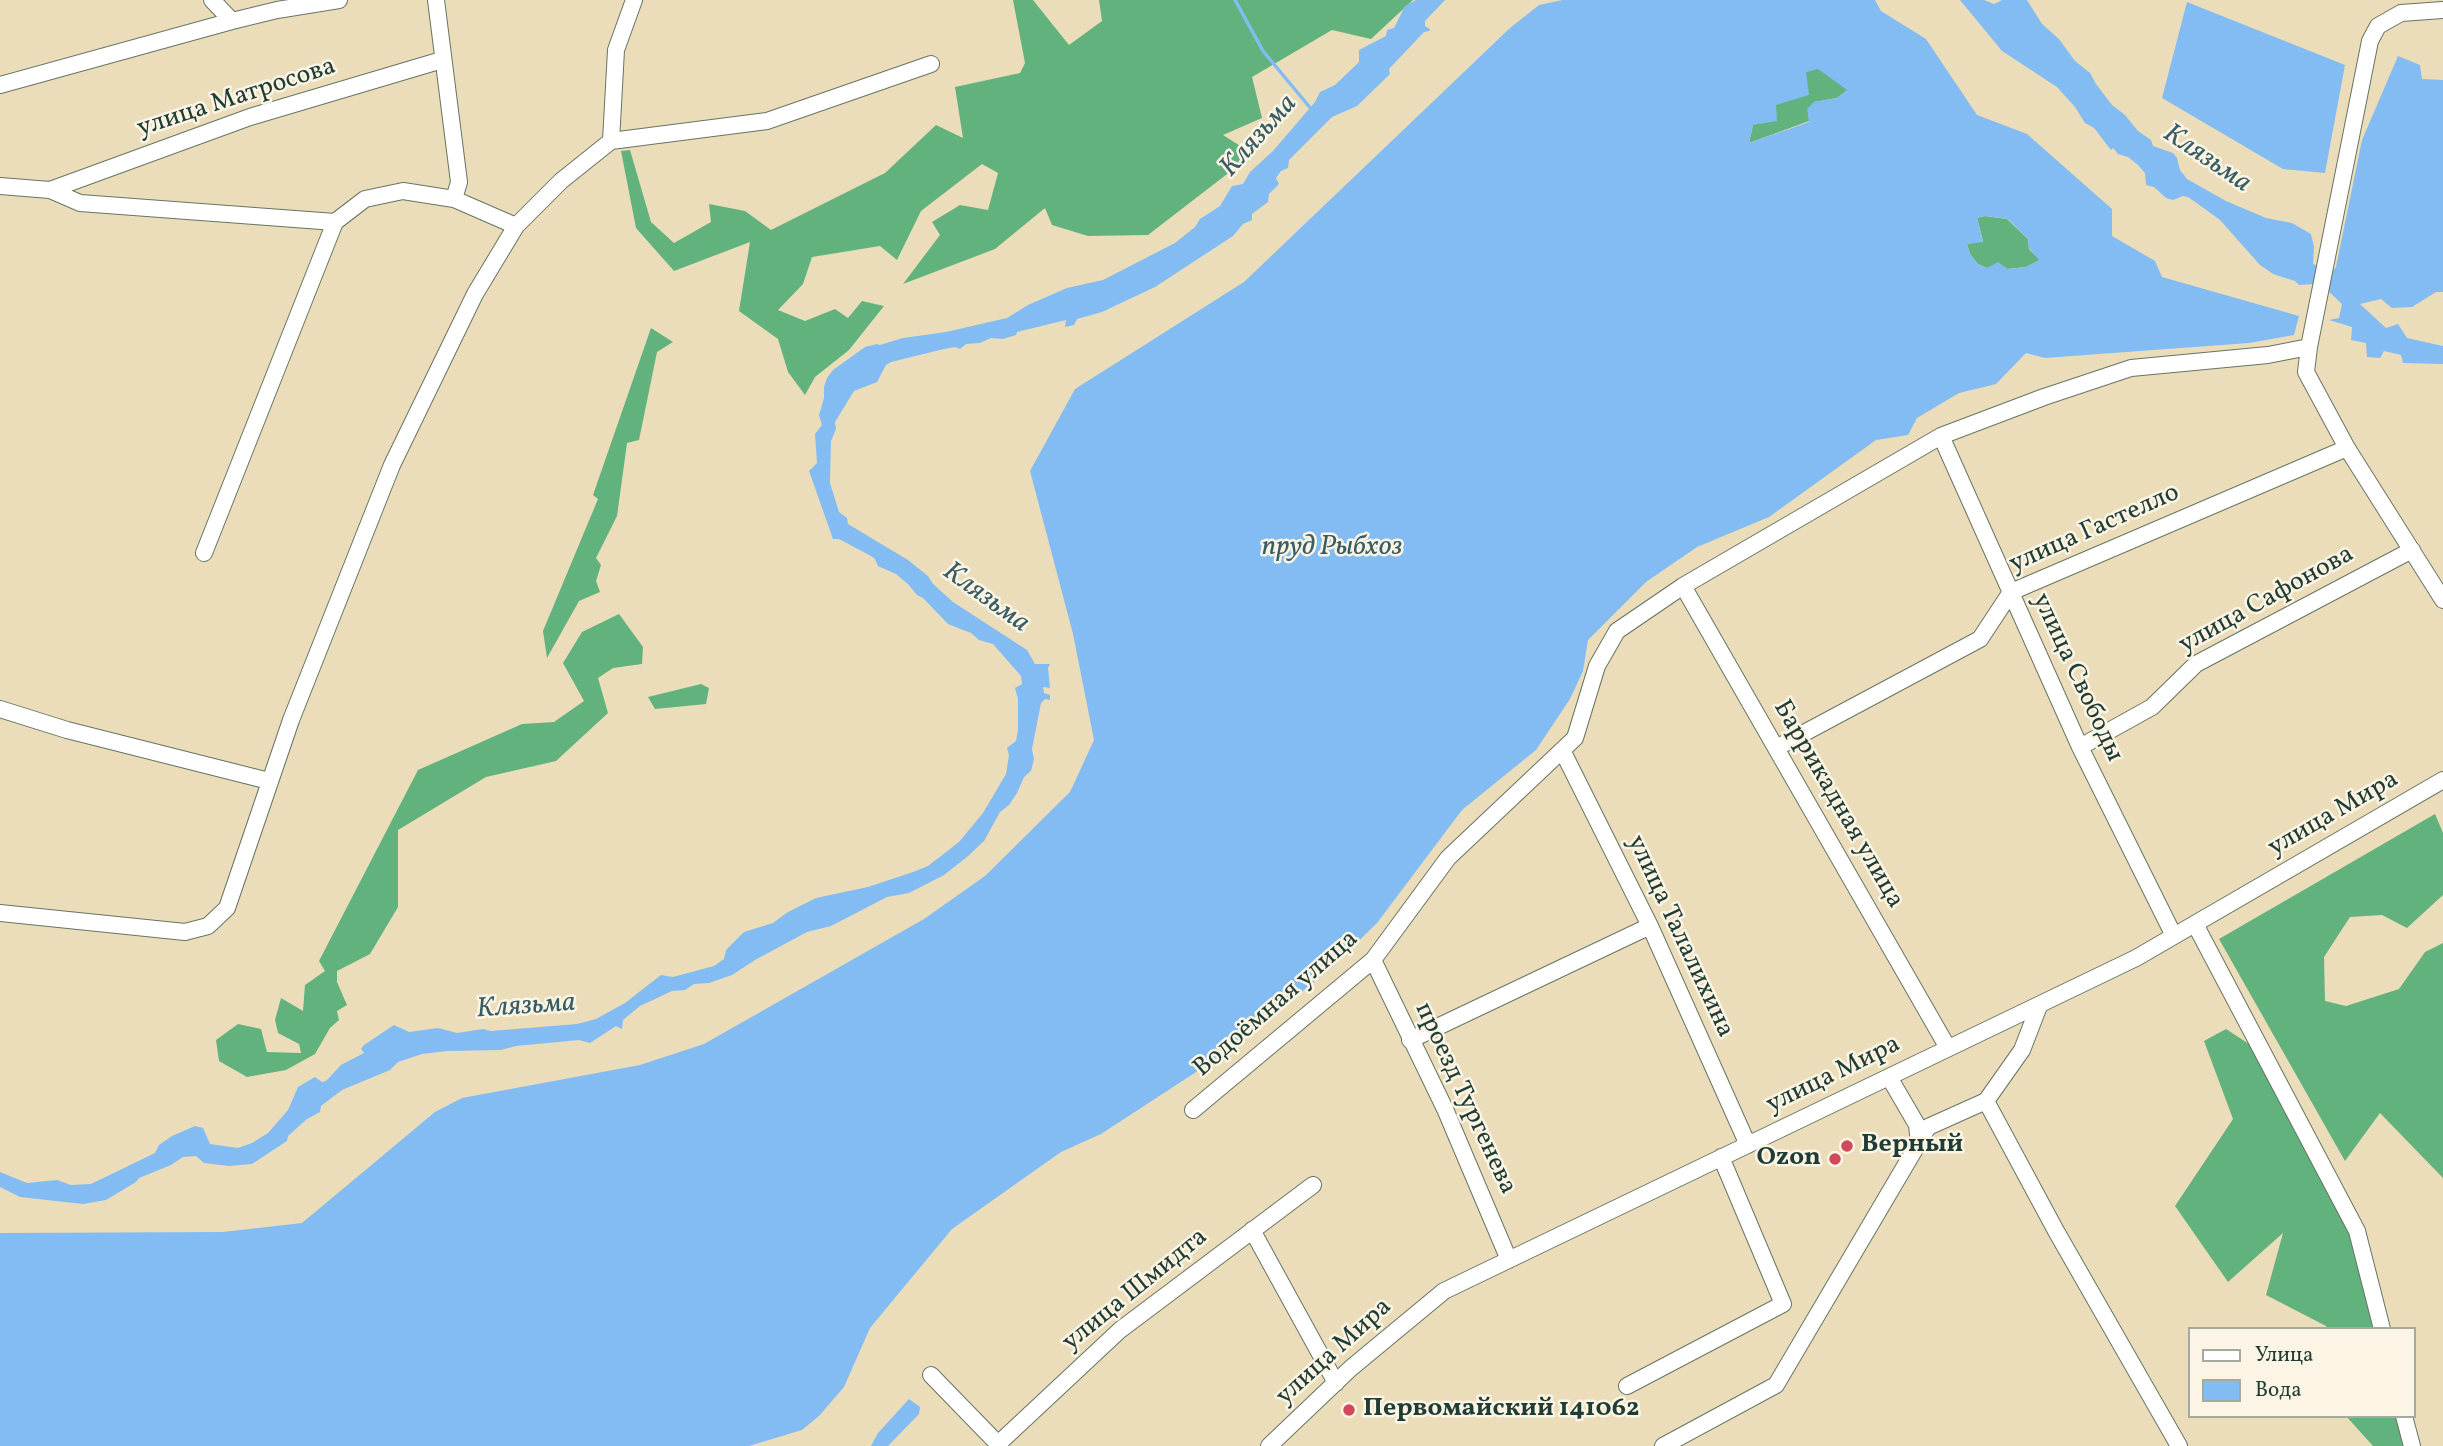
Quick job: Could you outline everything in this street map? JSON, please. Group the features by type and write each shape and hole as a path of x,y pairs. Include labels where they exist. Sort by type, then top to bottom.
{"street":[{"path":"212,0 232,21"},
{"path":"0,85 232,21 276,5 339,0"},
{"path":"436,0 459,182 454,199"},
{"path":"611,141 615,50 634,0"},
{"path":"2443,10 2401,13 2378,26 2370,41 2306,372 2347,448 2443,600"},
{"name":"улица Матросова","path":"50,190 250,117 442,60"},
{"path":"0,913 186,932 208,926 227,908 291,720 392,465 475,294 516,226 561,181 611,141 767,121 931,64"},
{"path":"0,186 50,190 80,203 335,222"},
{"path":"204,553 335,222 365,199 402,191 454,199 516,226"},
{"name":"Водоёмная улица","path":"1193,1110 1373,960 1448,858 1576,738 1597,666 1617,631 1683,586 1941,436 2131,368 2268,355 2309,347"},
{"name":"улица Свободы","path":"1941,436 2080,747 2174,936"},
{"name":"улица Гастелло","path":"1776,748 1980,639 2011,592 2347,448"},
{"name":"улица Сафонова","path":"2080,747 2152,707 2196,663 2412,550"},
{"name":"Баррикадная улица","path":"1683,586 1948,1048"},
{"path":"0,709 67,730 269,781"},
{"name":"улица Талалихина","path":"1563,752 1650,926 1748,1144"},
{"name":"улица Мира","path":"1269,1446 1336,1383 1444,1291 2136,958 2442,784"},
{"path":"2195,924 2357,1231 2381,1327"},
{"path":"1410,1040 1650,926"},
{"name":"проезд Тургенева","path":"1373,960 1445,1109 1509,1260"},
{"path":"1663,1446 1776,1385 1928,1127 1986,1101 2022,1050 2039,1006"},
{"path":"1889,1077 1917,1125 1919,1143"},
{"path":"1986,1101 2056,1231 2179,1446"},
{"path":"1627,1386 1783,1304 1721,1157"},
{"name":"улица Шмидта","path":"999,1445 1120,1330 1313,1185"},
{"path":"1252,1230 1336,1383"},
{"path":"931,1375 999,1445"},
{"path":"2405,1418 2412,1446"}],"green space":[{"path":"1013,0 1033,0 1069,45 1102,21 1099,0 1413,0 1371,39 1332,30 1252,77 1262,118 1223,135 1253,154 1148,235 1088,236 1052,225 1045,208 995,249 903,284 940,235 932,222 960,205 988,210 998,173 982,164 921,211 897,260 880,246 812,257 803,284 778,310 805,321 835,309 848,318 862,301 884,306 849,350 815,377 805,395 788,372 778,339 739,311 750,242 674,271 636,228 621,151 630,150 651,222 674,243 711,222 709,204 745,211 771,230 885,173 936,125 963,138 955,87 1020,73 1025,63"},
{"path":"1818,68 1848,90 1837,98 1814,102 1809,121 1749,143 1753,125 1806,72"},
{"path":"1985,216 2007,219 2028,239 2029,249 2040,260 2026,267 2008,269 1987,268 1978,264 1970,254 1967,244 1983,241 1977,218"},
{"path":"651,328 673,342 657,352 639,440 627,443 617,516 596,558 601,565 596,581 600,592 579,601 547,658 543,631 598,499 593,495"},
{"path":"619,614 643,647 642,664 613,668 598,678 608,713 556,761 486,777 398,830 398,907 370,954 337,971 337,982 347,1005 337,1011 339,1020 330,1028 315,1054 286,1070 247,1077 219,1061 216,1040 238,1024 261,1029 267,1052 301,1053 299,1044 278,1033 275,1020 281,998 303,1011 305,985 325,971 319,961 418,770 522,724 554,722 584,701 563,663 582,632"},
{"path":"701,684 709,688 706,704 655,709 648,697"},
{"path":"2435,814 2443,833 2443,895 2407,928 2382,915 2350,917 2324,957 2325,1001 2346,1006 2399,989 2425,952 2443,943 2443,1178 2380,1113 2345,1161 2219,939"},
{"path":"2226,1029 2249,1044 2356,1237 2376,1327 2326,1327 2266,1295 2283,1233 2228,1282 2175,1206 2233,1119 2204,1041"},
{"path":"2348,1418 2396,1418 2403,1446 2373,1446"}],"water":[{"path":"1416,0 1445,0 1425,21 1429,31 1424,32 1389,69 1390,74 1357,106 1332,117 1289,160 1288,168 1281,171 1276,178 1279,184 1269,194 1268,202 1252,214 1252,220 1243,224 1233,236 1155,287 1102,312 1077,319 1074,325 1065,327 1066,320 1017,332 1016,335 1003,339 991,338 980,343 966,344 960,349 944,349 891,362 886,365 877,382 854,391 835,422 836,429 831,441 830,483 839,512 847,518 848,524 908,560 953,602 1027,650 1035,664 1050,664 1050,688 1043,687 1044,693 1050,695 1050,700 1045,699 1041,703 1032,749 1034,759 1031,771 1024,777 1009,805 1000,812 984,841 967,857 944,875 909,893 887,897 831,926 807,932 732,975 709,983 694,984 685,990 672,991 640,1006 623,1020 622,1029 616,1026 590,1043 579,1040 501,1050 447,1051 422,1054 398,1062 390,1070 342,1090 321,1106 320,1112 307,1119 288,1136 287,1141 252,1164 229,1166 204,1163 196,1156 183,1157 139,1178 106,1200 83,1204 20,1197 0,1187 0,1172 27,1183 57,1180 71,1185 91,1184 155,1153 159,1145 172,1136 195,1126 203,1128 210,1144 238,1148 252,1143 268,1133 288,1110 298,1087 315,1077 322,1082 326,1081 341,1065 364,1053 361,1049 364,1045 394,1025 409,1032 438,1028 457,1033 577,1024 596,1019 625,1003 661,975 673,977 714,966 724,959 726,950 744,932 773,923 816,898 868,887 928,866 959,842 983,813 1006,774 1009,755 1007,748 1016,741 1018,730 1018,699 1015,688 1022,684 1021,676 993,644 948,624 896,574 878,566 871,556 839,539 833,539 809,471 817,463 815,434 822,425 819,415 827,378 833,370 865,347 1007,318 1028,305 1067,288 1103,280 1175,243 1195,227 1200,219 1220,206 1232,186 1243,184 1250,172 1273,151 1315,102 1320,92 1335,85 1359,62 1359,50 1386,36 1387,30 1394,28 1405,6"},
{"name":"пруд Рыбхоз","path":"1563,0 1875,0 1881,11 1926,39 1977,115 2027,134 2112,209 2112,236 2155,261 2162,277 2299,316 2294,335 2249,343 2045,358 2026,353 1996,384 1959,393 1917,418 1908,435 1876,440 1769,517 1697,547 1646,582 1588,640 1583,671 1570,699 1536,750 1462,810 1377,923 1331,968 1233,1048 1101,1134 1061,1152 952,1229 870,1328 844,1387 819,1416 802,1430 749,1446 0,1446 0,1233 223,1232 302,1223 435,1112 462,1098 640,1065 704,1044 924,919 985,876 1070,792 1094,740 1073,634 1030,471 1075,389 1244,282 1510,28 1539,5","holes":["1818,69 1847,90 1837,98 1814,102 1807,109 1809,122 1749,143 1753,125 1777,121 1776,105 1809,95 1806,72","1985,216 2008,219 2028,239 2029,248 2039,260 2026,267 2008,269 1998,262 1987,268 1978,264 1970,254 1967,244 1983,242 1977,218"]},
{"path":"1960,0 1984,0 1994,4 2002,0 2027,0 2042,24 2059,39 2075,61 2090,73 2112,105 2151,140 2153,146 2173,153 2187,179 2226,201 2266,218 2292,223 2311,234 2314,247 2313,264 2318,266 2314,284 2299,285 2295,281 2273,274 2260,265 2220,220 2188,197 2173,200 2166,198 2154,187 2146,185 2145,173 2138,165 2128,157 2118,154 2113,148 2111,150 2094,128 2085,123 2057,87 2002,51"},
{"path":"2187,2 2345,65 2325,173 2283,169 2162,98"},
{"path":"2398,56 2420,65 2422,79 2443,80 2443,292 2436,292 2412,307 2392,308 2381,299 2360,304 2386,328 2398,324 2407,338 2443,346 2443,364 2403,363 2401,355 2384,351 2380,358 2367,357 2366,343 2351,340 2352,327 2329,320 2339,318 2342,304 2324,287 2336,267 2362,140"},
{"path":"909,1399 920,1407 919,1414 888,1446 871,1446 878,1433"}],"waterway":[{"name":"Клязьма","path":"1235,0 1263,51 1312,110"}],"place":[{"name":"Верный","path":"1847,1146"},
{"name":"Ozon","path":"1835,1159"},
{"name":"Первомайский 141062","path":"1349,1410"}]}
